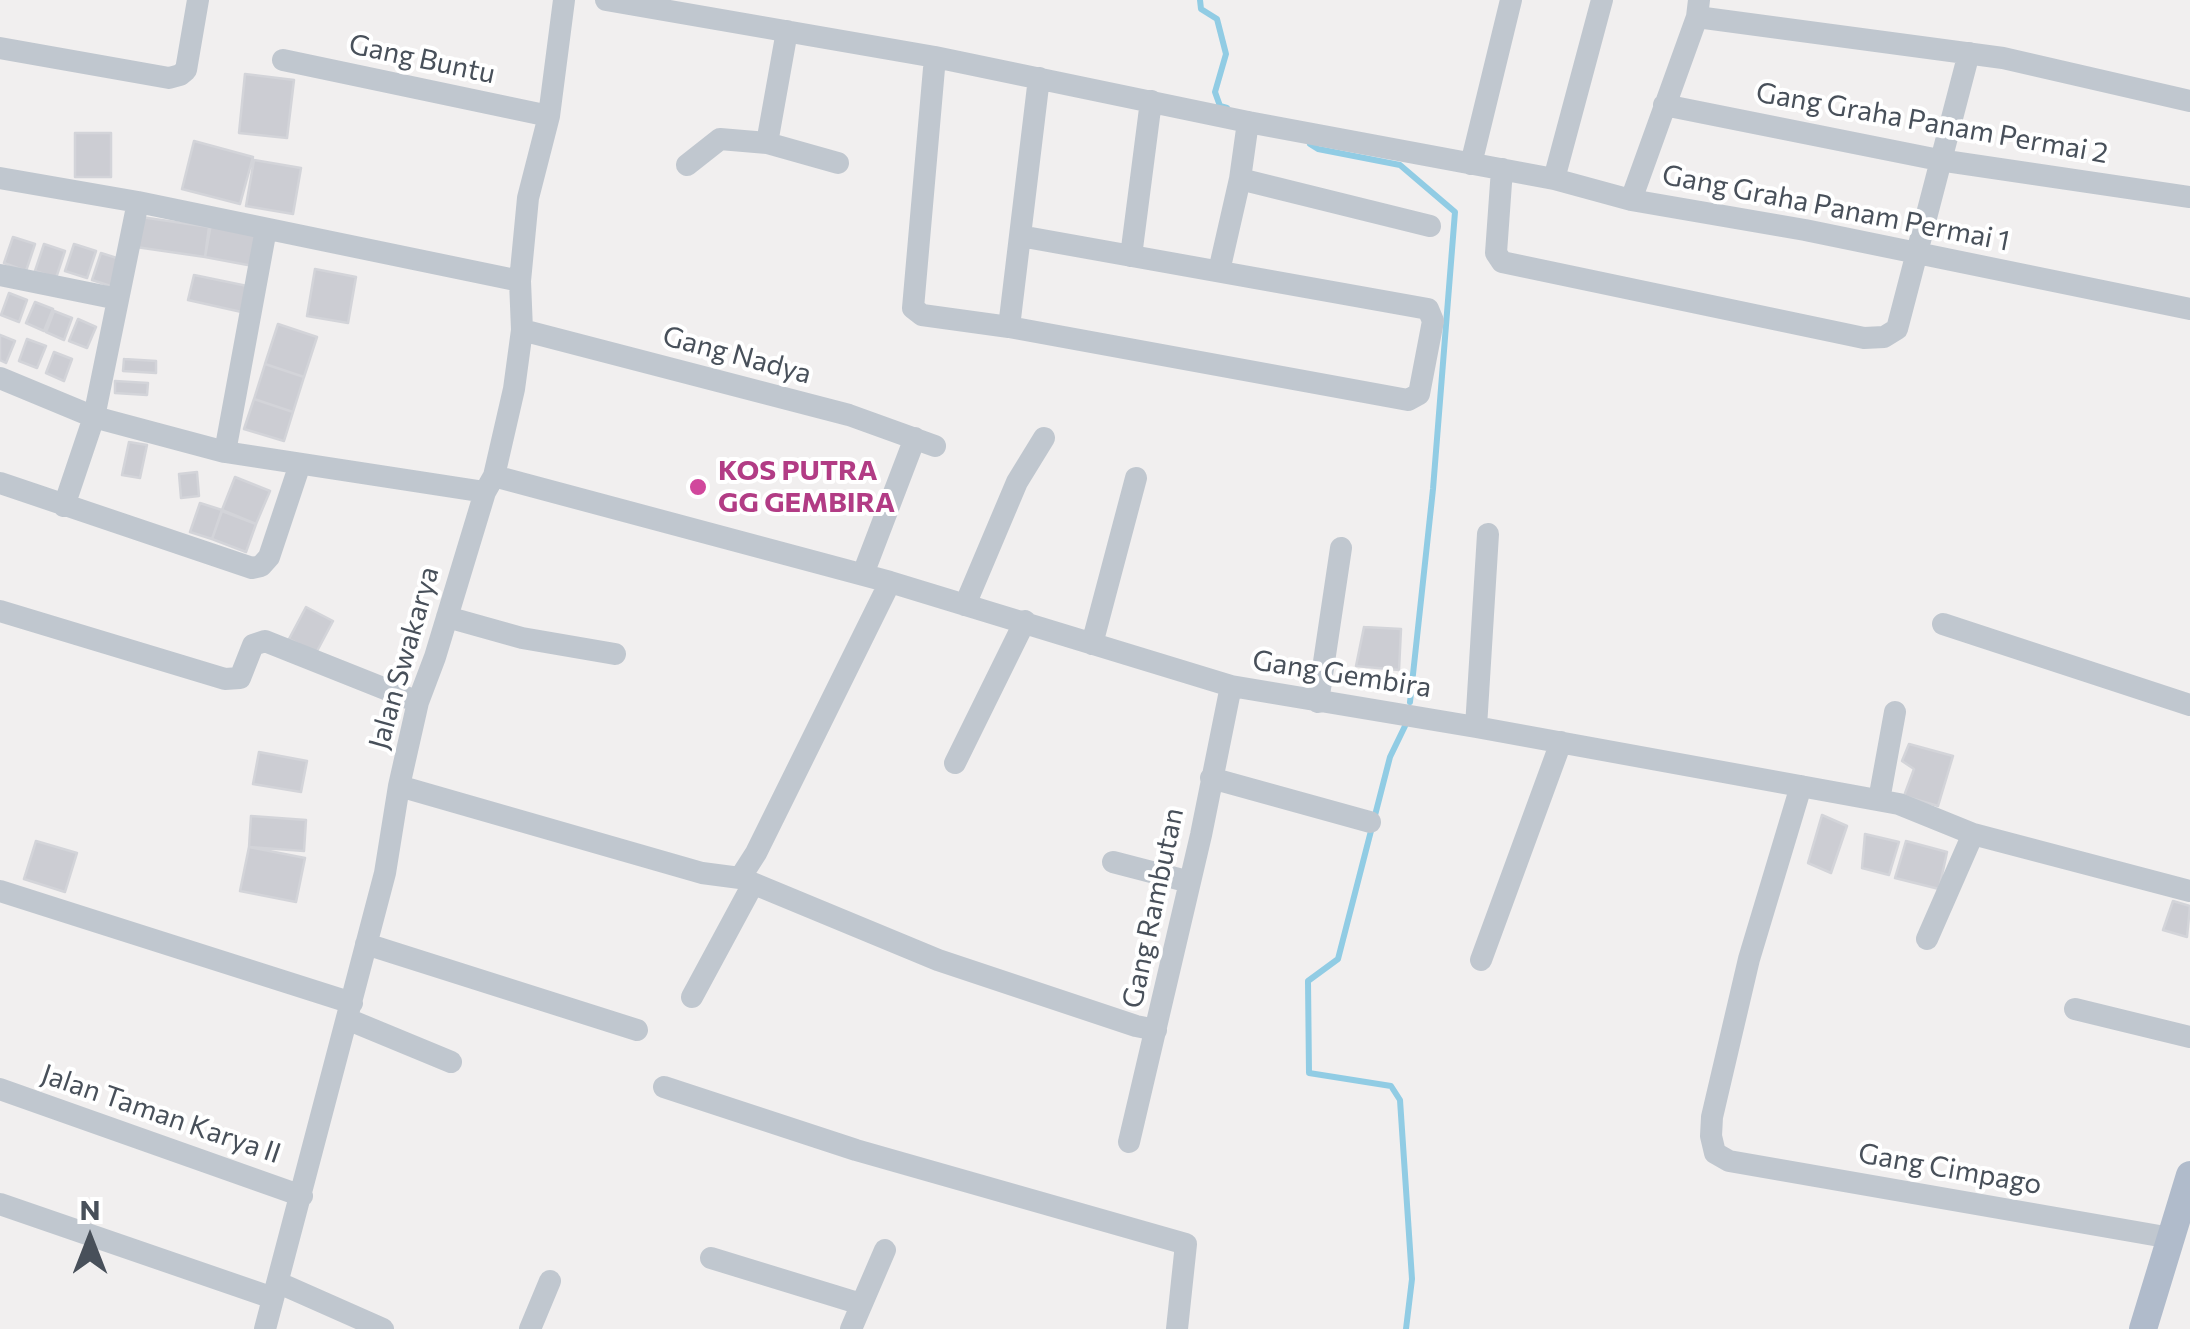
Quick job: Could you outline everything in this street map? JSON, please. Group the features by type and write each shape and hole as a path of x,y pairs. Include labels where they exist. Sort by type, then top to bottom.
{"main road":[{"path":"2144,1329 2190,1175"}],"street":[{"path":"0,48 169,78 186,70 198,0"},
{"name":"Jalan Swakarya","path":"266,1329 385,873 398,786 418,702 489,484 514,389 522,330 520,280 528,198 549,116 564,0"},
{"name":"Gang Graha Panam Permai 1","path":"606,0 935,57 1248,122 1554,179 1631,200 1916,252 2190,309"},
{"path":"1472,164 1511,0"},
{"path":"1554,179 1602,0"},
{"path":"1631,200 1698,8 2003,58 2190,102"},
{"path":"767,144 787,32"},
{"path":"1502,170 1496,253 1502,262 1864,338 1884,337 1897,329 1969,53"},
{"path":"935,57 913,308 922,316 1009,327 1408,400 1419,394 1433,321 1428,310 1020,236"},
{"name":"Gang Buntu","path":"283,60 549,116"},
{"path":"1009,327 1040,78"},
{"path":"1131,256 1151,101"},
{"name":"Gang Graha Panam Permai 2","path":"1664,105 1939,160 2190,197"},
{"path":"1218,271 1240,180 1248,122"},
{"path":"687,166 720,140 767,144 838,163"},
{"path":"0,178 138,202 520,280"},
{"path":"1240,180 1430,226"},
{"path":"64,506 94,417 138,202"},
{"path":"226,452 266,229"},
{"path":"0,275 118,300"},
{"name":"Gang Nadya","path":"522,330 848,415 925,442 863,574"},
{"name":"Gang Gembira","path":"0,378 94,417 226,452 489,484 863,574 1231,686 1476,726 1900,804 1974,834 2190,890"},
{"path":"966,604 1017,482 1044,438"},
{"path":"0,483 252,568 261,566 268,556 300,464"},
{"path":"1092,644 1136,478"},
{"path":"1476,726 1488,534"},
{"path":"1318,702 1341,548"},
{"path":"692,997 756,853 890,582"},
{"path":"0,611 225,679 240,678 252,645 265,642 418,702"},
{"path":"447,618 522,638 615,654"},
{"path":"955,763 1026,621"},
{"path":"1942,624 2190,705"},
{"name":"Gang Rambutan","path":"1129,1142 1231,686"},
{"path":"1879,800 1895,712"},
{"path":"1481,960 1560,742"},
{"path":"1211,778 1370,822"},
{"path":"398,786 702,873 747,880 938,960 1156,1030"},
{"name":"Gang Cimpago","path":"1800,786 1749,959 1712,1117 1712,1144 1720,1157 2171,1238"},
{"path":"1927,939 1974,834"},
{"path":"1114,862 1190,882"},
{"path":"0,892 350,1011 451,1062"},
{"path":"366,944 637,1030"},
{"path":"2074,1009 2190,1037"},
{"path":"664,1087 856,1150 1186,1244 1177,1329"},
{"name":"Jalan Taman Karya II","path":"0,1089 302,1196"},
{"path":"0,1204 383,1329"},
{"path":"851,1329 886,1250"},
{"path":"711,1258 861,1304"},
{"path":"530,1329 550,1281"}],"building":[{"path":"245,74 294,80 287,138 239,133"},
{"path":"75,133 111,133 111,177 75,177"},
{"path":"194,141 253,157 240,204 182,189"},
{"path":"254,160 301,168 293,214 246,206"},
{"path":"141,217 209,227 205,257 136,247"},
{"path":"211,224 259,233 253,266 205,257"},
{"path":"13,237 35,244 26,271 4,263"},
{"path":"44,244 65,251 56,278 35,271"},
{"path":"74,244 96,251 87,278 65,271"},
{"path":"101,253 123,260 114,287 92,280"},
{"path":"315,269 356,277 348,323 307,316"},
{"path":"194,275 252,287 246,313 188,300"},
{"path":"9,293 27,300 19,322 1,315"},
{"path":"35,302 53,309 44,331 26,323"},
{"path":"54,311 72,318 64,340 46,332"},
{"path":"78,319 96,327 87,348 69,341"},
{"path":"278,324 317,337 304,377 265,364"},
{"path":"0,335 15,341 6,363 0,360"},
{"path":"27,339 46,346 37,368 19,361"},
{"path":"54,352 72,359 64,381 46,373"},
{"path":"124,359 156,361 156,373 123,371"},
{"path":"265,364 304,377 293,412 254,399"},
{"path":"115,381 148,383 147,395 115,393"},
{"path":"254,399 293,412 284,441 244,429"},
{"path":"129,442 147,445 140,478 122,475"},
{"path":"197,472 199,496 181,498 179,474"},
{"path":"235,477 270,491 256,524 222,510"},
{"path":"200,503 222,510 212,539 190,532"},
{"path":"222,511 256,524 246,552 212,539"},
{"path":"306,607 333,621 316,653 289,639"},
{"path":"1364,627 1401,629 1399,670 1356,666"},
{"path":"1909,744 1953,756 1938,806 1904,796 1914,769 1902,761"},
{"path":"259,752 307,761 301,792 253,784"},
{"path":"1822,815 1847,826 1831,873 1808,863"},
{"path":"251,816 306,820 304,851 249,847"},
{"path":"1865,834 1899,842 1889,875 1862,868"},
{"path":"36,841 77,853 65,892 24,879"},
{"path":"1906,841 1947,852 1939,889 1895,878"},
{"path":"249,847 305,858 296,902 240,891"},
{"path":"2173,901 2190,906 2187,937 2163,930"}],"waterway":[{"path":"1200,0 1201,9 1217,19 1226,54 1215,92 1220,106 1227,108"},
{"path":"1310,144 1318,149 1400,165 1455,212 1433,489 1410,702"},
{"path":"1406,724 1390,757 1338,959 1308,981 1309,1073 1391,1086 1400,1100 1412,1279 1406,1329"}],"place":[{"name":"KOS PUTRA GG GEMBIRA","path":"698,487"}]}
